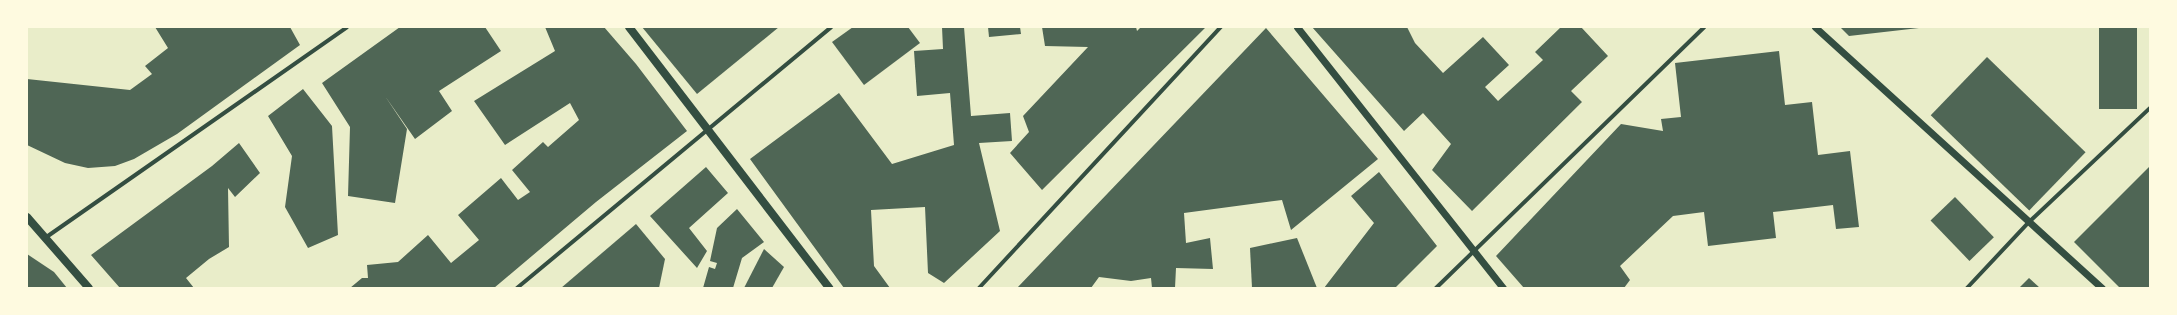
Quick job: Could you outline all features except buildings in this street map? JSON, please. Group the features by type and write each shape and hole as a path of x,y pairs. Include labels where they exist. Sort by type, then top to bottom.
{"main road":[{"path":"629,27 829,288"},
{"path":"27,217 89,288"}],"street":[{"path":"45,238 347,27"},
{"path":"517,288 709,130 831,27"},
{"path":"979,288 1221,27"},
{"path":"1297,27 1503,288"},
{"path":"1436,288 1704,27"},
{"path":"1815,27 2102,288"},
{"path":"1967,288 2029,222 2150,108"}]}
